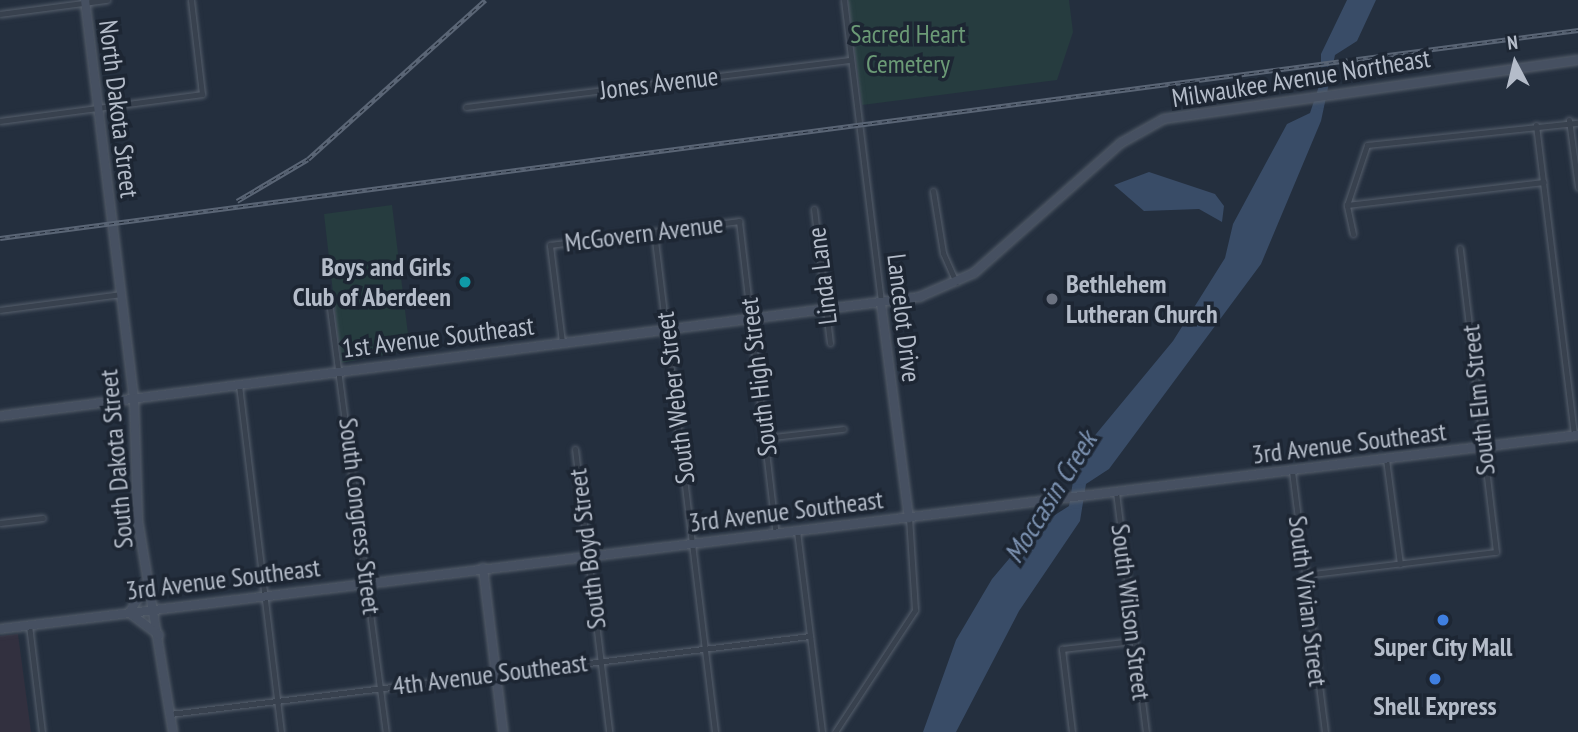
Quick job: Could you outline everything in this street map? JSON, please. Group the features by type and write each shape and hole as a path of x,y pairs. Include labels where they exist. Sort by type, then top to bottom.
{"street":[{"path":"0,14 107,0"},
{"path":"0,121 202,94 191,0"},
{"name":"Lancelot Drive","path":"844,0 909,517"},
{"name":"North Dakota Street","path":"85,1 112,223"},
{"name":"Jones Avenue","path":"466,107 851,60"},
{"name":"Milwaukee Avenue Northeast","path":"881,303 957,283 1142,129 1202,109 1578,60"},
{"path":"1569,120 1578,187"},
{"path":"1353,234 1347,205 1367,145 1569,120 1578,123"},
{"path":"1536,125 1576,435"},
{"path":"1347,205 1544,182"},
{"path":"933,191 943,253 957,283"},
{"name":"Linda Lane","path":"814,209 831,342"},
{"name":"McGovern Avenue","path":"562,342 550,245 739,221"},
{"name":"South High Street","path":"739,221 776,534"},
{"name":"South Dakota Street","path":"112,223 134,398 137,506 158,608 173,732"},
{"name":"South Weber Street","path":"654,232 715,732"},
{"name":"South Elm Street","path":"1400,564 1496,552 1460,248"},
{"path":"0,310 121,294"},
{"name":"South Congress Street","path":"329,302 342,371 386,732"},
{"name":"1st Avenue Southeast","path":"0,416 881,303"},
{"path":"239,385 281,732"},
{"path":"765,438 842,429"},
{"name":"3rd Avenue Southeast","path":"0,629 1576,435"},
{"name":"South Boyd Street","path":"575,449 609,732"},
{"path":"1305,575 1400,564 1387,460"},
{"name":"South Vivian Street","path":"1292,471 1325,732"},
{"name":"South Wilson Street","path":"1116,492 1146,732"},
{"path":"835,732 915,610 909,517"},
{"path":"0,523 43,518"},
{"path":"797,531 821,732"},
{"path":"483,568 503,732"},
{"path":"125,613 141,602 149,573"},
{"path":"125,613 145,620 161,637"},
{"path":"29,625 42,732"},
{"name":"4th Avenue Southeast","path":"170,714 810,636"},
{"path":"1072,732 1062,649 1135,641"}],"shaded area":[{"path":"18,634 31,732 0,732 0,636"}],"green space":[{"name":"Sacred Heart Cemetery","path":"848,0 1069,0 1073,32 1057,80 862,105"},
{"path":"392,205 410,350 341,363 324,214"}],"water":[{"path":"1347,0 1376,0 1357,41 1335,55 1321,121 1261,264 1109,469 1086,484 1080,521 1019,611 956,732 923,732 956,640 992,579 1036,527 1069,506 1077,457 1173,341 1225,258 1233,224 1287,124 1310,113 1321,80 1321,54"},
{"path":"1149,172 1215,194 1224,206 1222,222 1199,209 1144,211 1114,185"}],"railway":[{"path":"237,201 308,159 485,0"},
{"path":"0,238 1578,30"}],"place":[{"name":"Boys and Girls Club of Aberdeen","path":"465,282"},
{"name":"Bethlehem Lutheran Church","path":"1052,299"},
{"name":"Super City Mall","path":"1443,620"},
{"name":"Shell Express","path":"1435,679"}],"water label":[{"name":"Moccasin Creek","path":"1050,497"}]}
